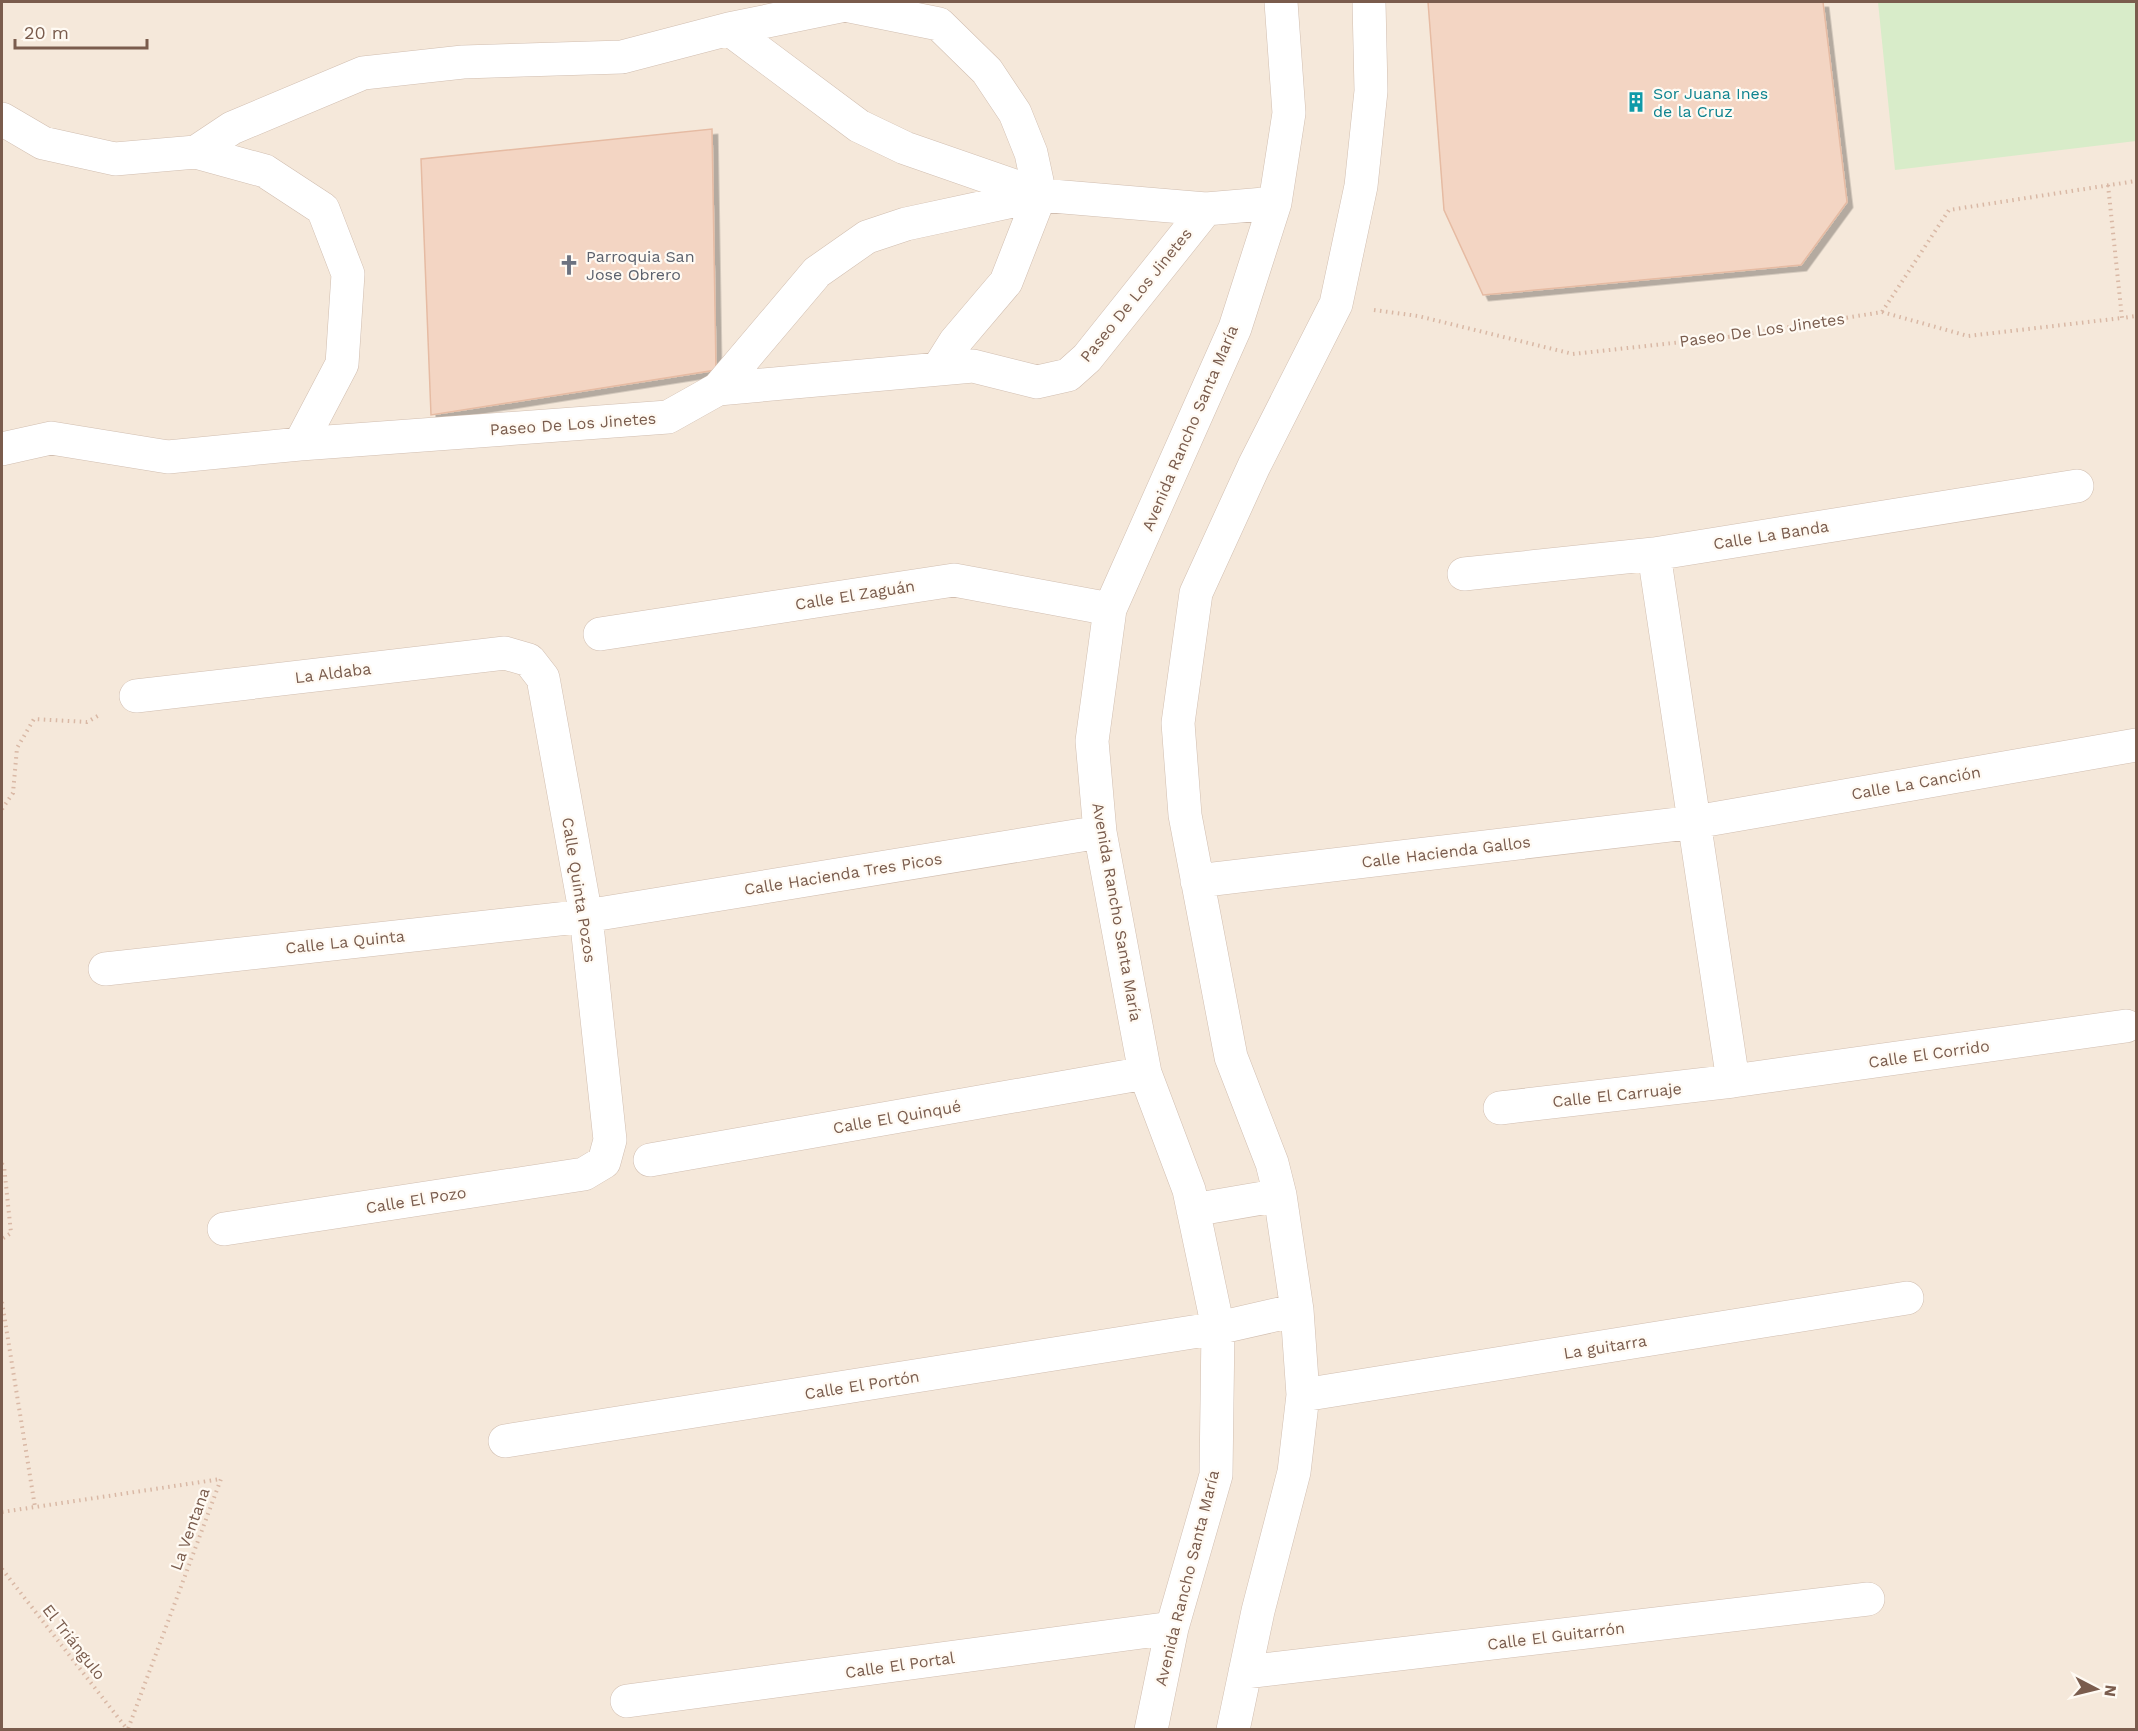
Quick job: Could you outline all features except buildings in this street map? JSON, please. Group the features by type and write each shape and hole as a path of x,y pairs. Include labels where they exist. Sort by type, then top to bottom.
{"street":[{"name":"Avenida Rancho Santa María","path":"1151,1730 1172,1628 1216,1475 1218,1328 1189,1190 1145,1073 1100,832 1092,741 1110,609 1235,328 1275,203 1289,113 1281,2"},
{"path":"1233,1730 1258,1611 1294,1472 1303,1395 1297,1310 1280,1196 1272,1163 1230,1057 1185,815 1178,723 1196,593 1254,466 1336,304 1362,174 1371,92 1369,2"},
{"path":"196,152 232,128 363,73 462,62 622,57 729,29 845,5 939,24 987,71 1015,113 1031,153 1040,195 1006,282 955,342 938,369"},
{"path":"729,29 859,126 905,148 1040,195 1206,209 1275,203"},
{"path":"2,119 43,143 115,159 196,152 265,171 323,209 348,274 342,364 300,444"},
{"path":"718,389 817,272 867,237 906,224 1040,195"},
{"name":"Paseo De Los Jinetes","path":"2,449 51,438 168,457 300,444 668,417 718,389 973,366 1037,382 1068,375 1087,358 1206,209"},
{"name":"Calle La Banda","path":"1464,574 1654,554 2077,486"},
{"path":"1654,554 1733,1082"},
{"name":"Calle El Zaguán","path":"600,634 954,580 1110,609"},
{"name":"La Aldaba","path":"136,696 505,653 529,660"},
{"name":"Calle Quinta Pozos","path":"529,660 543,678 586,916 610,1140 604,1162"},
{"name":"Calle La Canción","path":"1695,822 2136,745"},
{"name":"Calle Hacienda Gallos","path":"1197,881 1695,822"},
{"name":"Calle Hacienda Tres Picos","path":"586,916 1100,832"},
{"name":"Calle La Quinta","path":"105,969 586,916"},
{"name":"Calle El Corrido","path":"1733,1082 2126,1026"},
{"name":"Calle El Quinqué","path":"650,1160 1145,1073"},
{"name":"Calle El Carruaje","path":"1500,1108 1733,1082"},
{"name":"Calle El Pozo","path":"224,1229 584,1174 604,1162"},
{"path":"1193,1210 1280,1196"},
{"name":"La guitarra","path":"1303,1395 1907,1298"},
{"name":"Calle El Portón","path":"505,1441 1218,1328 1297,1310"},
{"name":"Calle El Guitarrón","path":"1245,1672 1868,1599"},
{"name":"Calle El Portal","path":"627,1701 1172,1628"}],"path":[{"path":"2136,181 1949,210 1882,312 1968,336 2136,316"},
{"path":"2108,185 2122,318"},
{"name":"Paseo De Los Jinetes","path":"1336,304 1418,316 1573,354 1728,337 1882,312"},
{"path":"2,809 13,793 17,748 34,718 87,722 136,696"},
{"path":"2,1164 11,1233 2,1239"},
{"path":"2,1302 35,1507"},
{"name":"La Ventana","path":"2,1512 221,1479 128,1729"},
{"name":"El Triángulo","path":"2,1569 128,1729"}],"shaded area":[{"path":"2,2 2136,2 2136,1729 2,1729"}],"green space":[{"path":"1878,2 2136,2 2136,141 1895,170"}],"place":[{"name":"Sor Juana Ines de la Cruz","path":"1636,102"},
{"name":"Parroquia San Jose Obrero","path":"569,265"}]}
